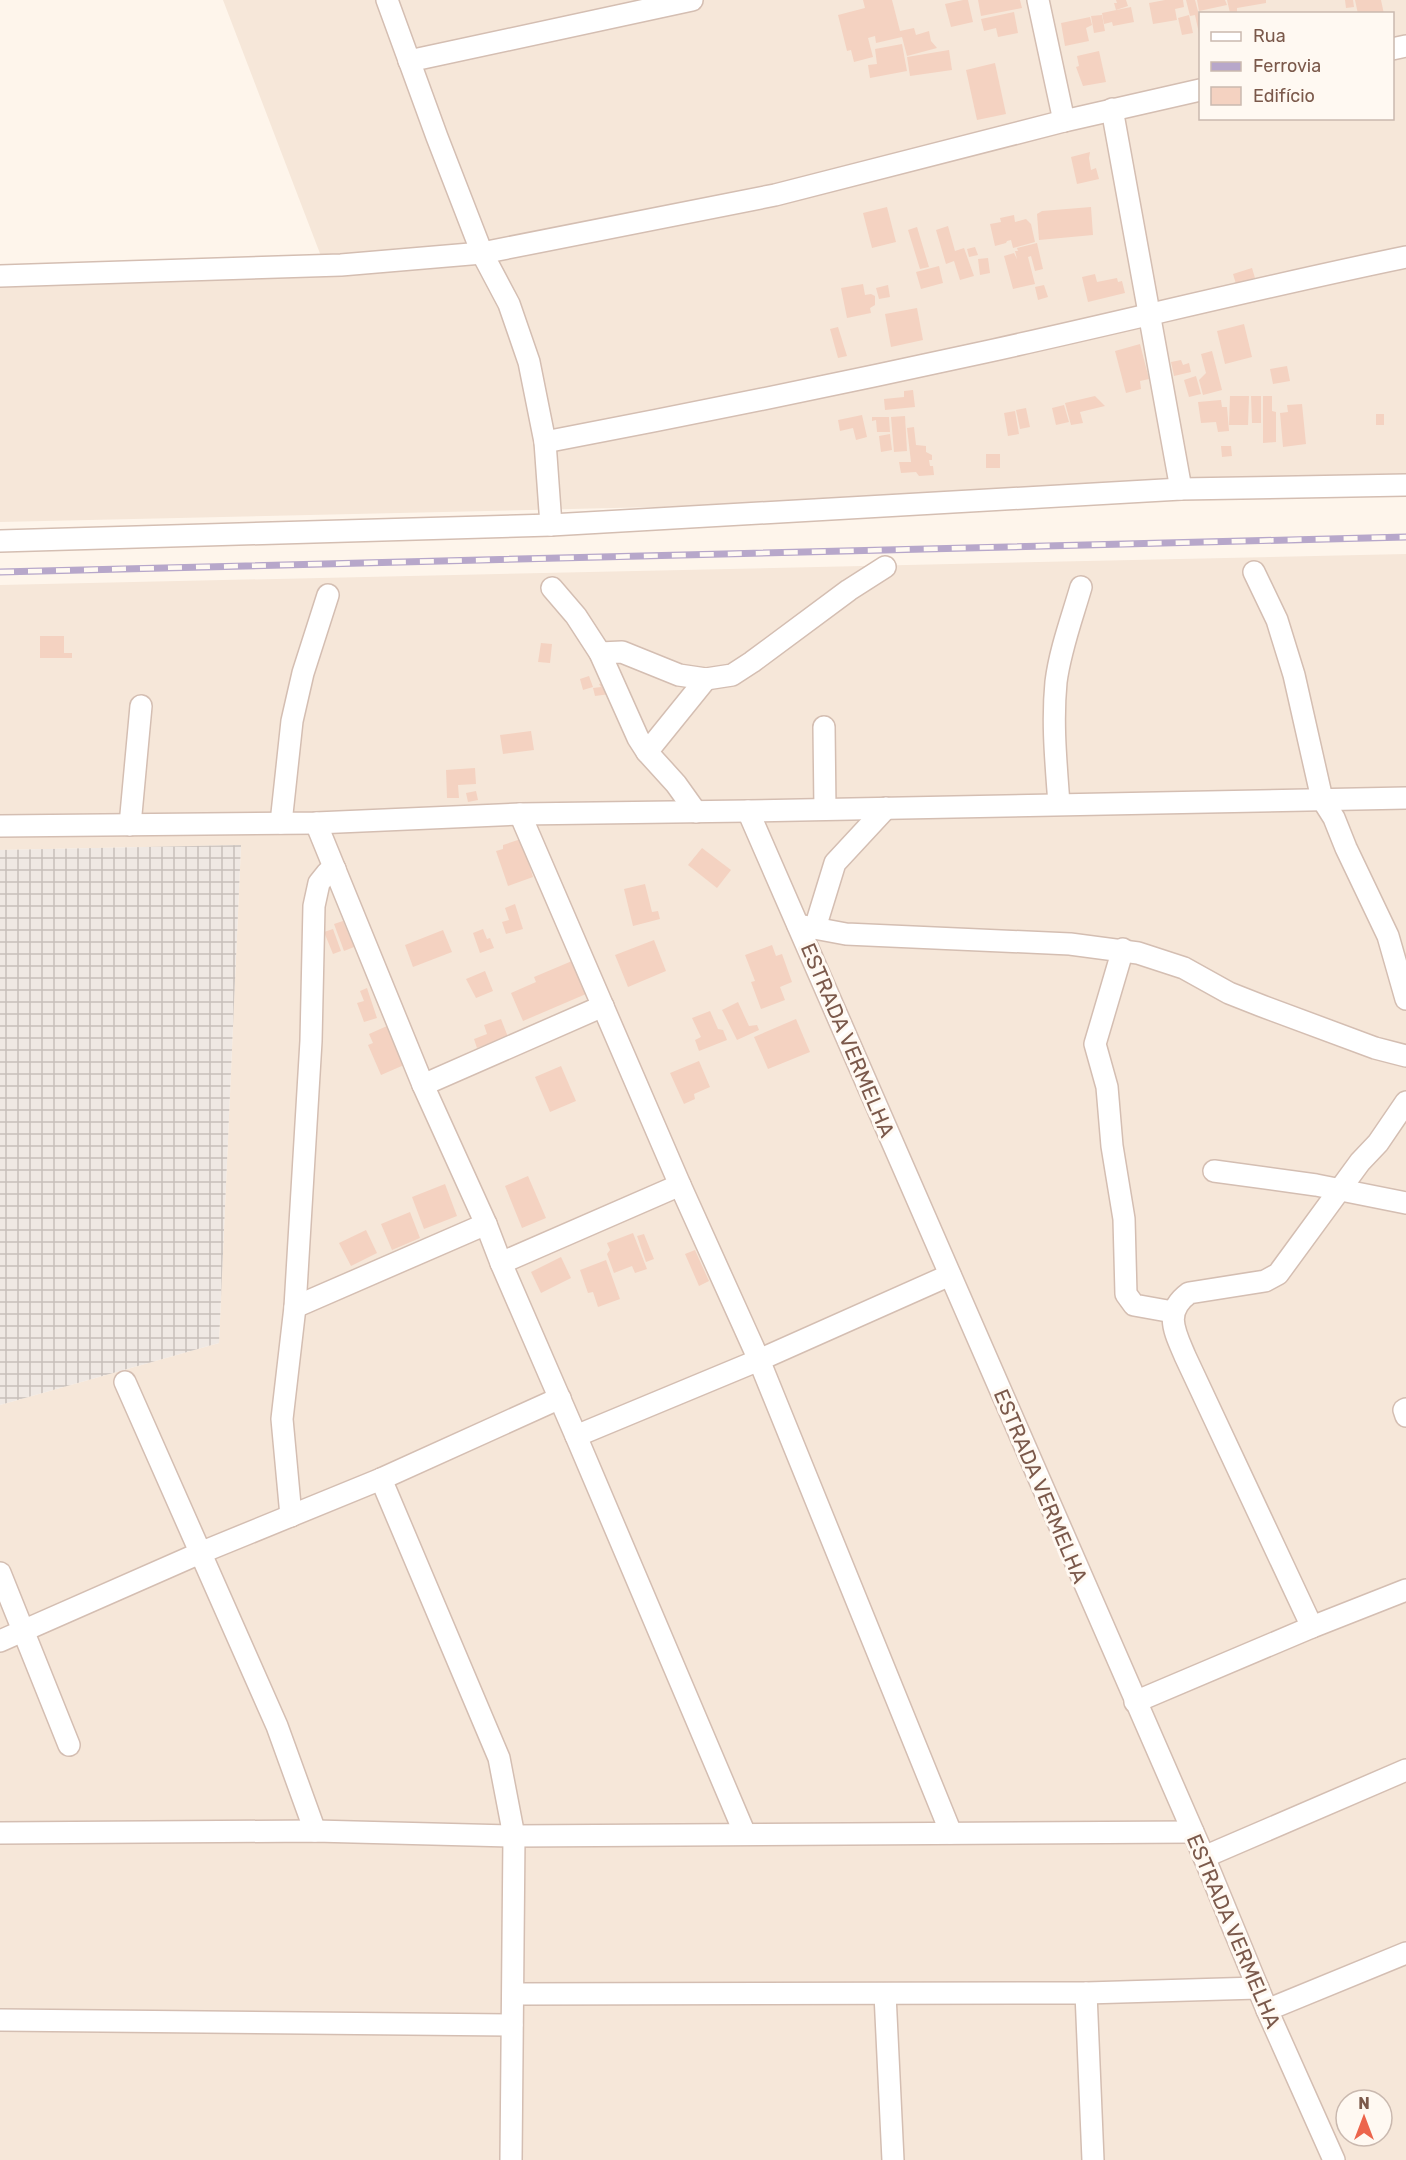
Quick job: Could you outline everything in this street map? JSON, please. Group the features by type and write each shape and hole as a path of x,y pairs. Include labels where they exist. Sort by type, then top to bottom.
{"street":[{"path":"387,0 482,253 509,304 529,362 545,442 551,525"},
{"path":"409,61 648,4 692,0"},
{"path":"1038,0 1064,121"},
{"path":"0,276 341,265 482,253 774,195 1112,109 1199,90"},
{"path":"1112,109 1181,489"},
{"path":"545,442 788,395 1406,257"},
{"path":"0,541 551,525 1181,489 1406,485"},
{"path":"600,653 622,652 679,675 706,678 732,675 849,590 885,567"},
{"path":"1254,572 1277,620 1291,664 1322,799 1334,818 1388,936 1406,999"},
{"path":"552,588 576,616 600,653 638,738 696,812"},
{"path":"1059,804 1053,725 1056,681 1066,636 1081,588"},
{"path":"281,823 292,721 303,673 328,595"},
{"path":"647,752 706,678"},
{"path":"130,825 141,706"},
{"path":"824,727 825,809"},
{"path":"0,826 316,823 520,813 696,812 1406,798"},
{"path":"886,808 835,863 806,926 846,934 995,940 1138,952 1184,968 1229,993 1262,1006 1375,1048 1406,1056"},
{"name":"ESTRADA VERMELHA","path":"748,811 806,926 950,1275 1334,2160"},
{"path":"520,813 680,1185 759,1360 951,1833"},
{"path":"316,823 423,1085 486,1224 745,1834"},
{"path":"291,1516 282,1419 295,1307 311,1041 314,906 319,883 327,873 335,870"},
{"path":"1123,950 1095,1044 1107,1087 1112,1146 1124,1219 1126,1294 1134,1305 1173,1312"},
{"path":"423,1085 603,1006"},
{"path":"1312,1627 1185,1356 1173,1321 1173,1312 1181,1299 1189,1293 1265,1281 1278,1274 1360,1162 1378,1143 1406,1102"},
{"path":"1214,1171 1316,1185 1406,1203"},
{"path":"501,1263 680,1185"},
{"path":"295,1307 486,1224"},
{"path":"576,1436 759,1360 950,1275"},
{"path":"125,1382 277,1726 315,1831"},
{"path":"0,1641 200,1553 381,1479 560,1398"},
{"path":"1406,1409 1404,1410 1406,1416"},
{"path":"381,1479 499,1758 514,1836 511,2160"},
{"path":"0,1573 69,1745"},
{"path":"1135,1702 1406,1590"},
{"path":"1204,1857 1406,1770"},
{"path":"0,1833 315,1831 514,1836 1193,1832"},
{"path":"1267,2010 1406,1953"},
{"path":"513,1994 1086,1993 1258,1988"},
{"path":"1086,1993 1093,2160"},
{"path":"885,1994 893,2160"},
{"path":"0,2020 513,2025"}],"shaded area":[{"path":"223,0 1406,0 1406,490 0,522 0,280 324,264"},
{"path":"1406,554 1406,2160 0,2160 0,1405 219,1343 241,845 0,850 0,585"},
{"path":"241,845 219,1343 0,1405 0,850"}],"building":[{"path":"863,0 892,0 900,31 914,28 916,35 929,31 931,41 937,48 907,56 902,37 876,43 875,36 868,38 873,57 854,62 851,50 847,51 838,15 865,8"},
{"path":"968,0 973,22 951,27 945,4"},
{"path":"978,0 1020,0 1022,8 981,16"},
{"path":"1116,0 1126,0 1128,6 1116,10 1114,3 1117,3"},
{"path":"1183,0 1184,7 1175,9 1177,20 1153,24 1149,3"},
{"path":"1186,0 1195,0 1199,15 1199,33 1195,15 1190,16"},
{"path":"1197,0 1225,0 1227,5 1199,11"},
{"path":"1227,0 1266,0 1266,3 1237,8 1237,12 1230,12"},
{"path":"1345,0 1353,0 1354,7 1346,8"},
{"path":"1355,0 1381,0 1384,12 1358,12"},
{"path":"1131,7 1134,22 1113,26 1112,22 1104,24 1102,13"},
{"path":"1014,12 1018,33 998,37 996,28 984,31 981,19"},
{"path":"1102,15 1105,31 1094,33 1091,16"},
{"path":"1189,15 1193,33 1182,35 1178,18"},
{"path":"1090,17 1092,25 1086,28 1089,41 1065,46 1061,23"},
{"path":"902,44 907,71 870,78 868,65 877,64 875,49"},
{"path":"949,50 952,70 910,76 907,57"},
{"path":"1099,51 1106,82 1083,86 1076,67 1079,66 1077,56"},
{"path":"995,63 1006,114 977,120 966,70"},
{"path":"1090,152 1091,170 1096,168 1099,179 1077,184 1071,157"},
{"path":"887,207 896,242 872,248 863,213"},
{"path":"1091,207 1093,235 1039,240 1037,214 1042,211"},
{"path":"1014,215 1015,222 1026,219 1031,224 1035,242 1013,248 1011,240 995,246 990,224 1001,222 1000,218"},
{"path":"948,226 955,251 964,248 974,276 960,280 954,261 946,264 936,230"},
{"path":"917,227 929,267 920,269 908,230"},
{"path":"1037,243 1043,269 1035,271 1031,256 1028,257 1035,284 1013,289 1004,256 1014,253 1017,259 1015,251 1018,251 1017,248"},
{"path":"975,247 978,255 969,257 967,249"},
{"path":"988,258 990,273 980,275 978,259"},
{"path":"939,266 943,283 921,289 916,272"},
{"path":"1252,268 1255,278 1236,284 1233,274"},
{"path":"1095,274 1097,282 1117,278 1118,282 1122,281 1125,293 1088,302 1082,277"},
{"path":"863,284 865,295 875,296 875,305 870,308 871,313 847,318 841,288"},
{"path":"888,285 890,297 879,299 876,288"},
{"path":"1044,285 1048,297 1038,300 1035,287"},
{"path":"917,308 923,340 891,347 885,314"},
{"path":"1244,324 1252,357 1225,364 1217,331"},
{"path":"838,327 847,356 838,358 830,329"},
{"path":"1140,344 1149,379 1140,381 1141,389 1126,393 1115,351"},
{"path":"1212,351 1222,390 1203,395 1199,380 1206,373 1201,354"},
{"path":"1181,360 1183,365 1189,363 1191,372 1174,376 1171,362"},
{"path":"1287,366 1290,381 1273,384 1270,369"},
{"path":"1196,376 1201,394 1189,397 1184,380"},
{"path":"913,390 915,407 885,410 884,399 904,397 904,391"},
{"path":"1095,396 1105,406 1080,412 1083,423 1071,425 1065,403"},
{"path":"1230,396 1249,396 1248,425 1229,425"},
{"path":"1251,396 1261,396 1261,423 1252,423"},
{"path":"1263,396 1272,396 1272,411 1276,412 1276,442 1263,443"},
{"path":"1221,400 1222,407 1227,407 1229,431 1218,432 1216,422 1201,423 1198,402"},
{"path":"1302,404 1306,444 1283,447 1280,413 1288,412 1287,405"},
{"path":"1064,405 1069,422 1056,425 1052,408"},
{"path":"1026,408 1030,427 1020,429 1016,410"},
{"path":"1015,411 1019,434 1008,436 1004,413"},
{"path":"1376,414 1384,414 1384,425 1376,425"},
{"path":"862,415 867,437 856,440 853,428 840,431 838,420"},
{"path":"905,416 907,451 894,452 891,417"},
{"path":"872,417 889,417 890,432 877,432 876,420 872,421"},
{"path":"914,427 916,445 926,446 926,452 932,455 932,460 929,460 930,466 933,466 934,475 919,476 916,472 901,473 899,462 911,462 907,428"},
{"path":"890,434 892,450 881,452 879,436"},
{"path":"1221,446 1231,446 1232,456 1222,457"},
{"path":"986,454 1000,454 1000,468 986,468"},
{"path":"40,636 64,636 64,653 72,653 72,658 40,658"},
{"path":"541,643 552,644 550,663 538,662"},
{"path":"589,676 593,687 583,690 580,679"},
{"path":"608,682 610,694 595,696 593,688 601,687 599,684"},
{"path":"531,731 534,750 503,754 500,735"},
{"path":"475,768 476,784 458,785 459,798 447,798 446,770"},
{"path":"476,791 478,800 468,802 466,793"},
{"path":"521,839 533,877 508,886 496,851 503,849 503,845"},
{"path":"702,848 731,870 717,888 688,865"},
{"path":"645,884 652,912 658,911 660,919 633,926 624,889"},
{"path":"515,904 523,929 506,934 502,922 509,920 505,908"},
{"path":"343,921 354,947 344,951 334,924"},
{"path":"333,929 341,951 333,954 324,932"},
{"path":"483,929 494,948 480,953 473,933"},
{"path":"443,930 452,952 413,967 405,945"},
{"path":"654,940 666,971 628,987 615,955"},
{"path":"772,945 776,956 782,954 792,982 780,987 785,1000 761,1009 751,982 755,981 745,955"},
{"path":"572,961 586,994 523,1021 511,993 536,982 534,977"},
{"path":"485,971 493,991 476,998 466,979"},
{"path":"367,988 377,1018 364,1022 357,1003 364,1001 360,991"},
{"path":"738,1002 749,1026 757,1025 759,1030 737,1040 722,1010"},
{"path":"710,1011 718,1029 723,1030 727,1040 699,1051 695,1040 701,1037 692,1018"},
{"path":"501,1019 508,1037 477,1048 474,1039 487,1034 484,1025"},
{"path":"796,1019 810,1052 768,1069 754,1037"},
{"path":"387,1026 404,1065 381,1075 368,1045 373,1043 369,1034"},
{"path":"699,1061 710,1087 694,1094 695,1099 684,1104 670,1073"},
{"path":"561,1066 576,1101 550,1112 535,1077"},
{"path":"528,1176 546,1218 522,1228 505,1186"},
{"path":"445,1184 457,1216 424,1229 412,1197"},
{"path":"410,1212 420,1238 392,1250 381,1224"},
{"path":"366,1230 377,1253 351,1266 339,1243"},
{"path":"633,1233 647,1269 635,1273 632,1266 614,1273 607,1254 610,1250 607,1243"},
{"path":"644,1234 654,1259 646,1262 637,1236"},
{"path":"695,1250 709,1281 699,1286 685,1254"},
{"path":"561,1257 571,1278 541,1293 531,1272"},
{"path":"606,1260 620,1299 598,1307 593,1292 588,1293 580,1270"}],"railway":[{"path":"0,572 1406,537"}]}
